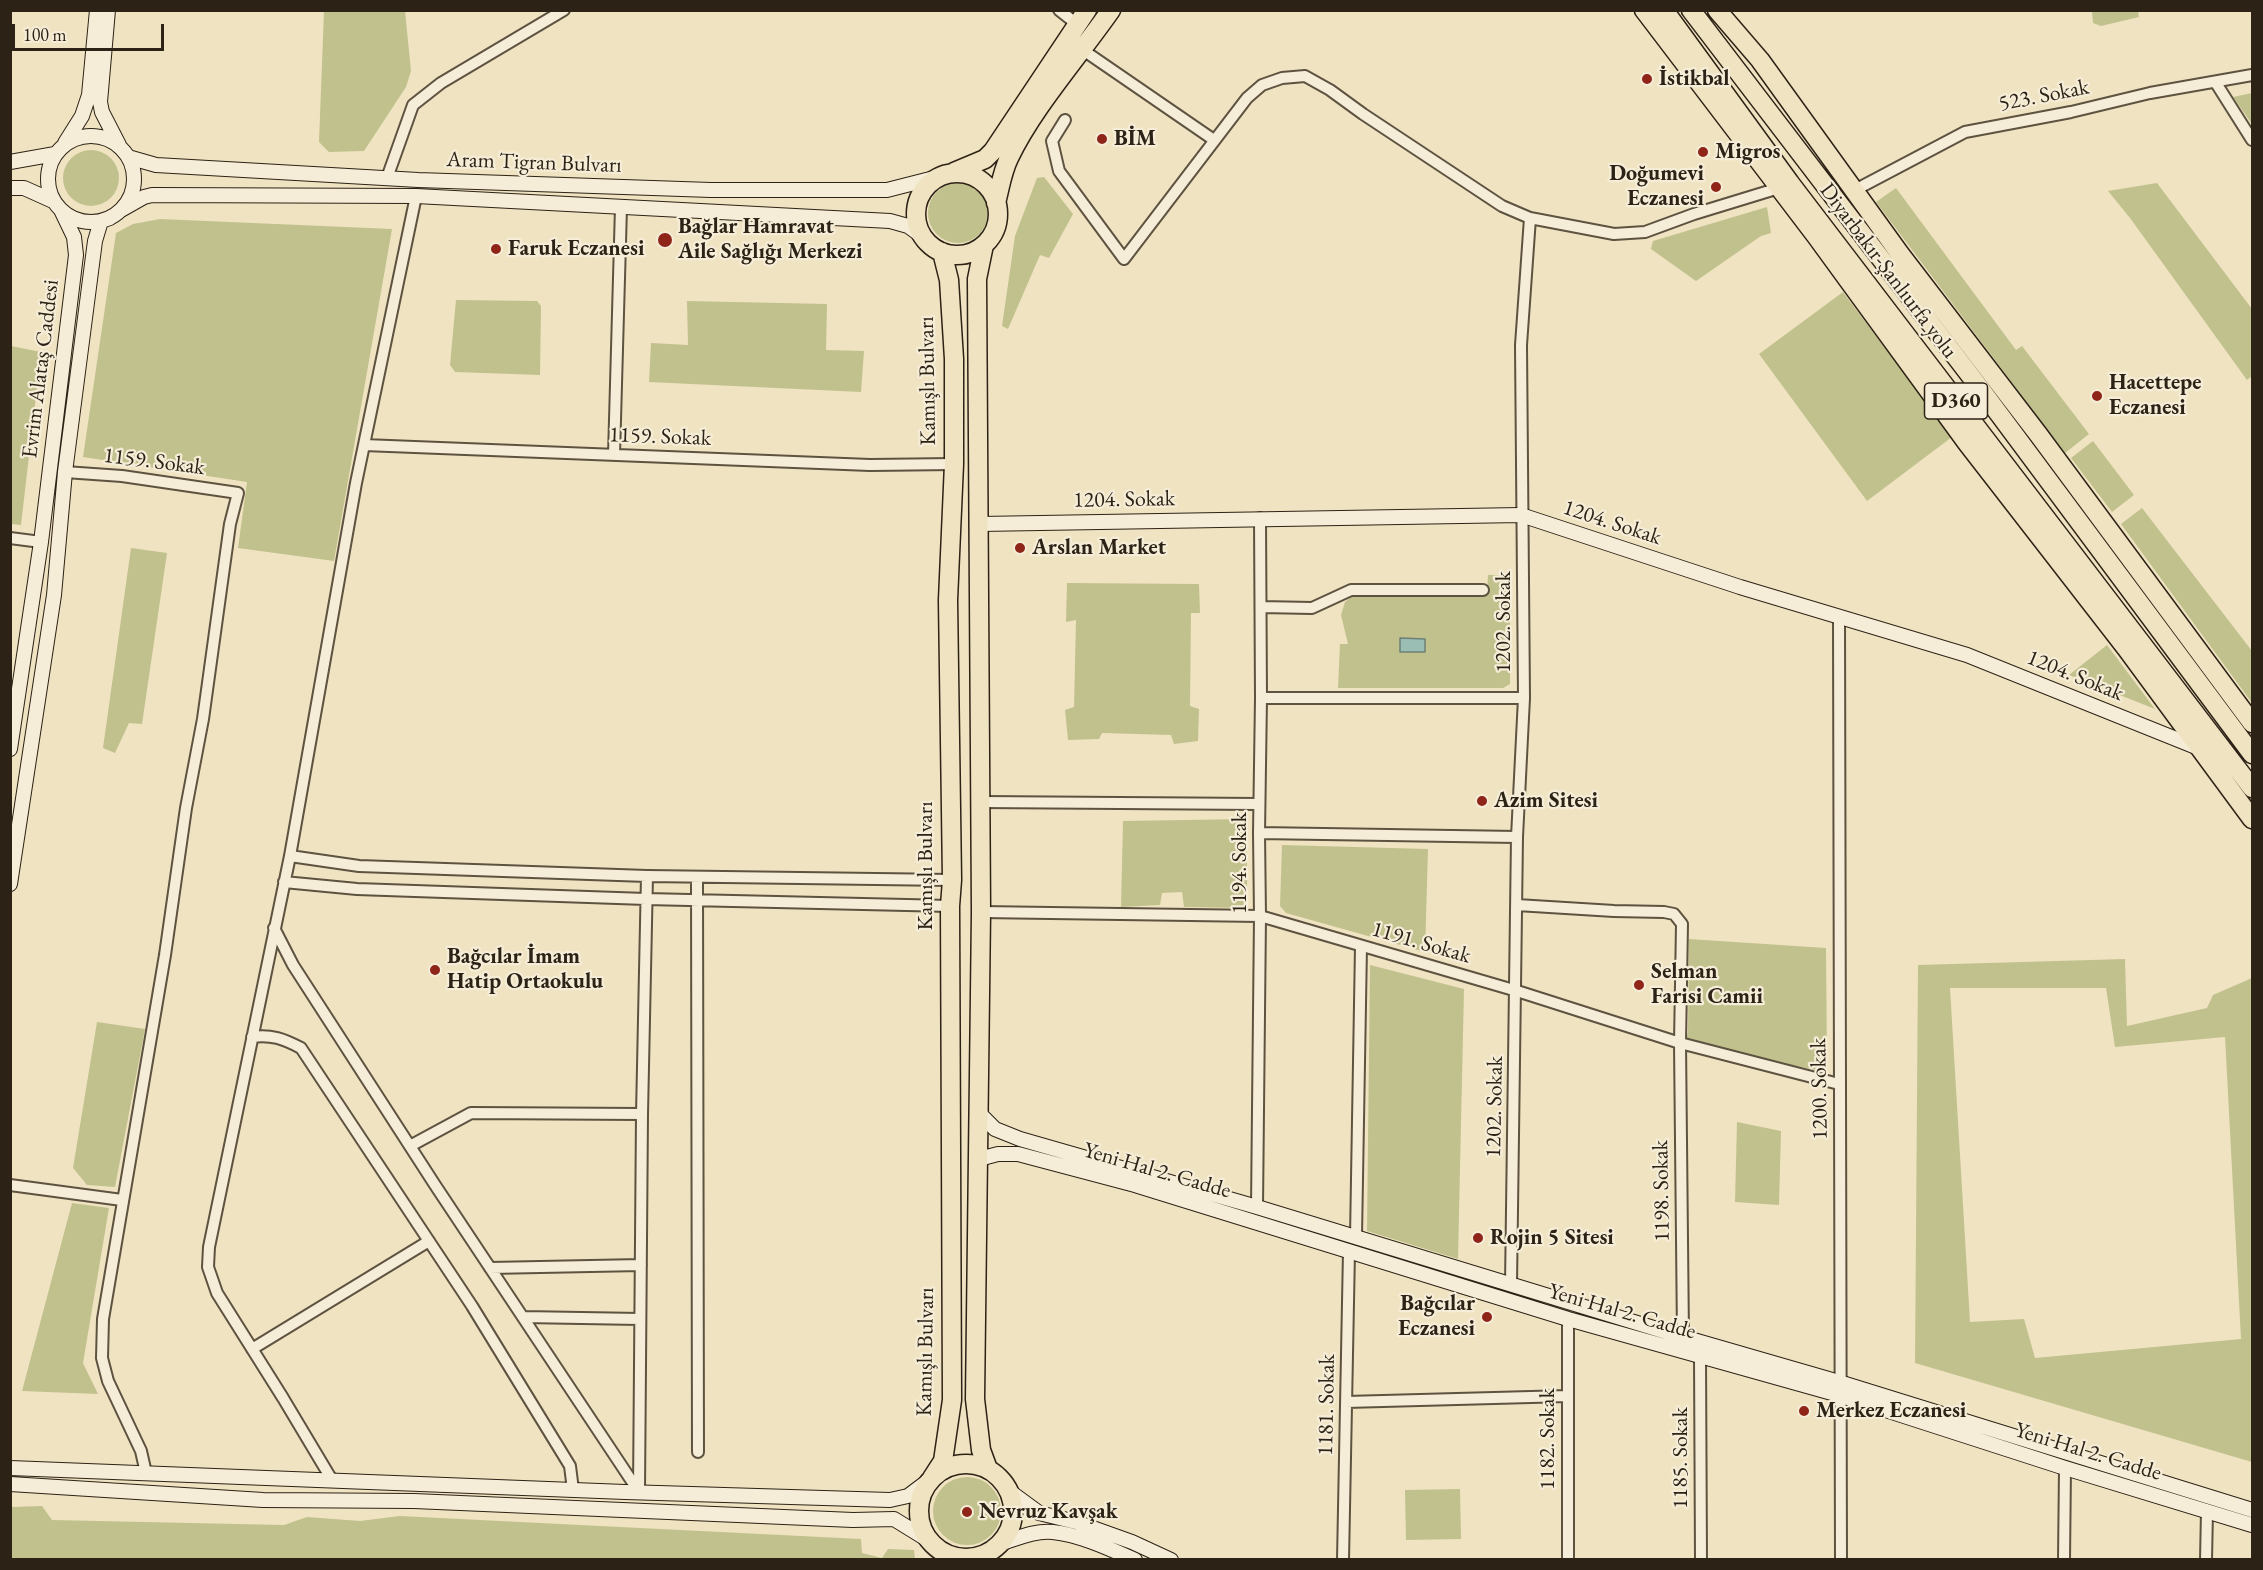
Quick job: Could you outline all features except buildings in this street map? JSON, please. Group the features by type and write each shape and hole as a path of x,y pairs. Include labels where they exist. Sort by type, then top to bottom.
{"highway":[{"path":"996,203 1010,157 1036,114 1111,10"},
{"path":"1644,10 1698,81 1785,186 1967,443 2253,819"},
{"name":"Diyarbakır-Şanlıurfa yolu","path":"1664,10 1785,186 1981,433 2253,788"},
{"name":"Diyarbakır-Şanlıurfa yolu","path":"1690,10 1979,387 2253,754"},
{"path":"1717,10 1835,198"},
{"path":"984,245 964,254 942,252 931,246 922,236 917,224 917,203 927,185 944,175 985,159 993,150 1084,14"},
{"path":"1729,26 1760,60 1900,254 2253,723"},
{"path":"944,175 963,173 984,183 992,192 998,214 996,226 984,245 977,279 981,912 975,1399 981,1450 988,1469"},
{"name":"Kamışlı Bulvarı","path":"932,1478 943,1461 952,1400 950,906 952,880 948,600 954,464 954,359 949,280 942,252"},
{"path":"1979,387 2088,501"},
{"path":"1981,433 2030,523"},
{"path":"959,1464 974,1464 988,1469 1000,1478 1009,1491 1013,1505 1013,1519 1009,1532 994,1551 981,1557 957,1558 935,1549 919,1520 919,1505 923,1490 932,1478 944,1469 959,1464"}],"main road":[{"path":"57,206 49,189 47,177 49,165 82,116 89,95 97,10"},
{"path":"10,188 24,188 57,206 72,218 84,222 97,222 115,214 130,198 134,184 133,170 102,112 100,102 108,10"},
{"path":"65,143 78,137 92,135 106,138 119,146"},
{"path":"10,162 55,154"},
{"name":"Aram Tigran Bulvarı","path":"128,157 156,165 387,178 711,190 887,190 944,175"},
{"path":"10,884 54,595 65,472 95,241 101,221 144,197 152,195 416,196 890,221 908,226 922,236"},
{"name":"Evrim Alataş Caddesi","path":"10,749 41,542 76,255 74,237 57,206"},
{"name":"1204. Sokak","path":"980,524 1521,515 1601,543 1839,618 1967,655 2201,749"},
{"path":"980,1114 995,1129 1020,1139 1257,1207 1511,1284 1683,1337 1839,1389 2253,1510"},
{"name":"Yeni Hal 2. Cadde","path":"979,1160 998,1154 1018,1154 1135,1185 1700,1357 1839,1389 2065,1468 2253,1525"},
{"path":"10,1468 890,1500 908,1496 932,1478"},
{"path":"10,1484 263,1500 414,1501 853,1520 894,1519 935,1549"},
{"path":"1009,1491 1039,1513 1076,1522 1132,1542 1171,1560"},
{"path":"994,1551 1033,1534 1052,1532 1071,1536 1135,1560"}],"street":[{"path":"387,178 413,105 441,83 564,10"},
{"path":"1059,10 1084,14"},
{"path":"1083,50 1214,140"},
{"name":"523. Sokak","path":"1855,190 1965,132 2071,112 2150,93 2253,75"},
{"path":"1065,120 1052,141 1059,171 1124,259 1247,98 1262,85 1282,78 1305,76 1330,90 1502,206 1530,218 1614,234 1645,232 1694,214 1785,186"},
{"path":"2216,83 2253,140"},
{"path":"332,1480 217,1293 208,1267 210,1247 290,856 364,445 416,196"},
{"path":"614,455 621,207"},
{"name":"1202. Sokak","path":"1511,1284 1517,991 1517,837 1524,698 1521,345 1530,218"},
{"name":"1159. Sokak","path":"364,445 870,465 954,464"},
{"name":"1159. Sokak","path":"65,472 122,476 238,493 230,524 203,719 186,808 165,955 122,1200"},
{"name":"1194. Sokak","path":"1257,1207 1260,518"},
{"path":"10,538 41,542"},
{"path":"1261,607 1312,608 1351,590 1483,590"},
{"name":"1200. Sokak","path":"1839,618 1840,1560"},
{"path":"1261,698 1524,698"},
{"path":"980,802 1259,804"},
{"path":"1258,833 1517,837"},
{"path":"290,856 359,866 646,876 952,880"},
{"path":"639,1492 646,876"},
{"path":"697,877 698,1452"},
{"path":"284,882 357,889 950,906"},
{"name":"1198. Sokak","path":"1517,904 1664,912 1674,914 1682,924 1680,1043 1683,1337"},
{"name":"1191. Sokak","path":"981,912 1260,916 1517,991 1680,1043 1839,1084"},
{"path":"274,928 293,965 410,1146 639,1492"},
{"path":"1356,1237 1361,946"},
{"path":"252,1037 266,1035 286,1040 301,1048 472,1306 570,1466 573,1490"},
{"path":"410,1146 471,1113 642,1114"},
{"path":"10,1185 122,1200 103,1319 102,1358 108,1382 141,1450 146,1473"},
{"path":"252,1349 429,1241"},
{"name":"1181. Sokak","path":"1343,1560 1349,1251"},
{"path":"490,1268 641,1265"},
{"path":"523,1317 640,1319"},
{"name":"1182. Sokak","path":"1568,1318 1568,1560"},
{"name":"1185. Sokak","path":"1700,1357 1701,1560"},
{"path":"1346,1402 1568,1396"},
{"path":"2064,1560 2065,1468"},
{"path":"2206,1560 2207,1511"}],"green space":[{"path":"324,11 405,11 411,71 406,87 364,151 329,152 319,142"},
{"path":"2092,11 2138,11 2139,17 2101,26 2093,23"},
{"path":"2252,93 2252,124 2233,97"},
{"path":"91,150 102,152 111,158 117,167 119,178 117,189 111,198 102,204 91,206 80,204 71,198 65,189 63,178 65,167 71,158 80,152"},
{"path":"1044,177 1073,214 1049,258 1040,255 1008,329 1002,326 1015,236 1037,178"},
{"path":"952,183 964,183 975,188 983,196 988,213 986,225 975,238 964,243 952,243 941,238 933,230 928,219 928,207 933,196 941,188"},
{"path":"2157,183 2252,309 2252,376 2247,380 2108,191"},
{"path":"1896,188 2016,350 2022,346 2089,434 2065,453 1876,202"},
{"path":"1767,207 1771,233 1761,236 1696,281 1651,249 1653,241"},
{"path":"160,219 392,229 334,561 238,548 247,482 83,457 116,233 133,224"},
{"path":"1843,292 1952,437 1867,501 1759,354"},
{"path":"456,300 537,301 541,306 540,375 455,372 450,365"},
{"path":"687,301 827,304 826,350 864,351 861,392 649,382 651,343 688,345"},
{"path":"11,346 41,352 21,525 11,524"},
{"path":"2093,441 2134,495 2112,512 2071,458"},
{"path":"2142,508 2252,651 2252,703 2121,524"},
{"path":"131,548 167,553 142,724 129,723 115,753 103,748"},
{"path":"1488,575 1510,575 1510,684 1503,688 1338,688 1340,644 1348,644 1341,615 1345,602 1351,597 1487,593"},
{"path":"1067,583 1199,584 1200,613 1191,613 1190,706 1199,709 1198,741 1174,744 1171,735 1102,733 1099,739 1068,740 1065,710 1074,707 1076,620 1066,622"},
{"path":"2107,645 2155,709 2069,675"},
{"path":"1247,819 1247,908 1184,907 1182,892 1162,893 1160,905 1121,907 1123,821"},
{"path":"1282,845 1428,849 1425,952 1286,913 1280,906"},
{"path":"1689,939 1826,948 1827,1066 1821,1071 1685,1044 1688,1032"},
{"path":"2125,959 2127,1026 2207,1008 2213,995 2252,978 2252,1462 1915,1363 1918,965","holes":["1950,988 2106,988 2115,1047 2225,1037 2241,1339 2035,1358 2024,1319 1970,1322"]},
{"path":"1370,965 1464,989 1458,1259 1367,1231"},
{"path":"97,1022 145,1029 115,1187 87,1185 73,1168"},
{"path":"1737,1122 1781,1131 1779,1205 1735,1202"},
{"path":"72,1203 109,1208 83,1363 98,1394 22,1391"},
{"path":"974,1477 986,1483 995,1492 1001,1504 999,1524 991,1535 974,1545 960,1545 943,1535 935,1524 933,1504 943,1487 954,1479"},
{"path":"1460,1489 1461,1539 1406,1540 1405,1490"},
{"path":"42,1506 52,1520 284,1525 307,1517 360,1521 400,1516 861,1539 862,1553 882,1558 888,1549 914,1550 915,1559 11,1559 11,1507"}],"water":[{"path":"1400,638 1425,639 1425,652 1400,652"}],"place":[{"name":"İstikbal","path":"1647,79"},
{"name":"BİM","path":"1102,139"},
{"name":"Migros","path":"1703,152"},
{"name":"Doğumevi Eczanesi","path":"1716,187"},
{"name":"Bağlar Hamravat Aile Sağlığı Merkezi","path":"665,240"},
{"name":"Faruk Eczanesi","path":"496,249"},
{"name":"Hacettepe Eczanesi","path":"2097,396"},
{"name":"Arslan Market","path":"1020,548"},
{"name":"Azim Sitesi","path":"1482,801"},
{"name":"Bağcılar İmam Hatip Ortaokulu","path":"435,970"},
{"name":"Selman Farisi Camii","path":"1639,985"},
{"name":"Rojin 5 Sitesi","path":"1478,1238"},
{"name":"Bağcılar Eczanesi","path":"1487,1317"},
{"name":"Merkez Eczanesi","path":"1804,1411"},
{"name":"Nevruz Kavşak","path":"967,1512"}]}
